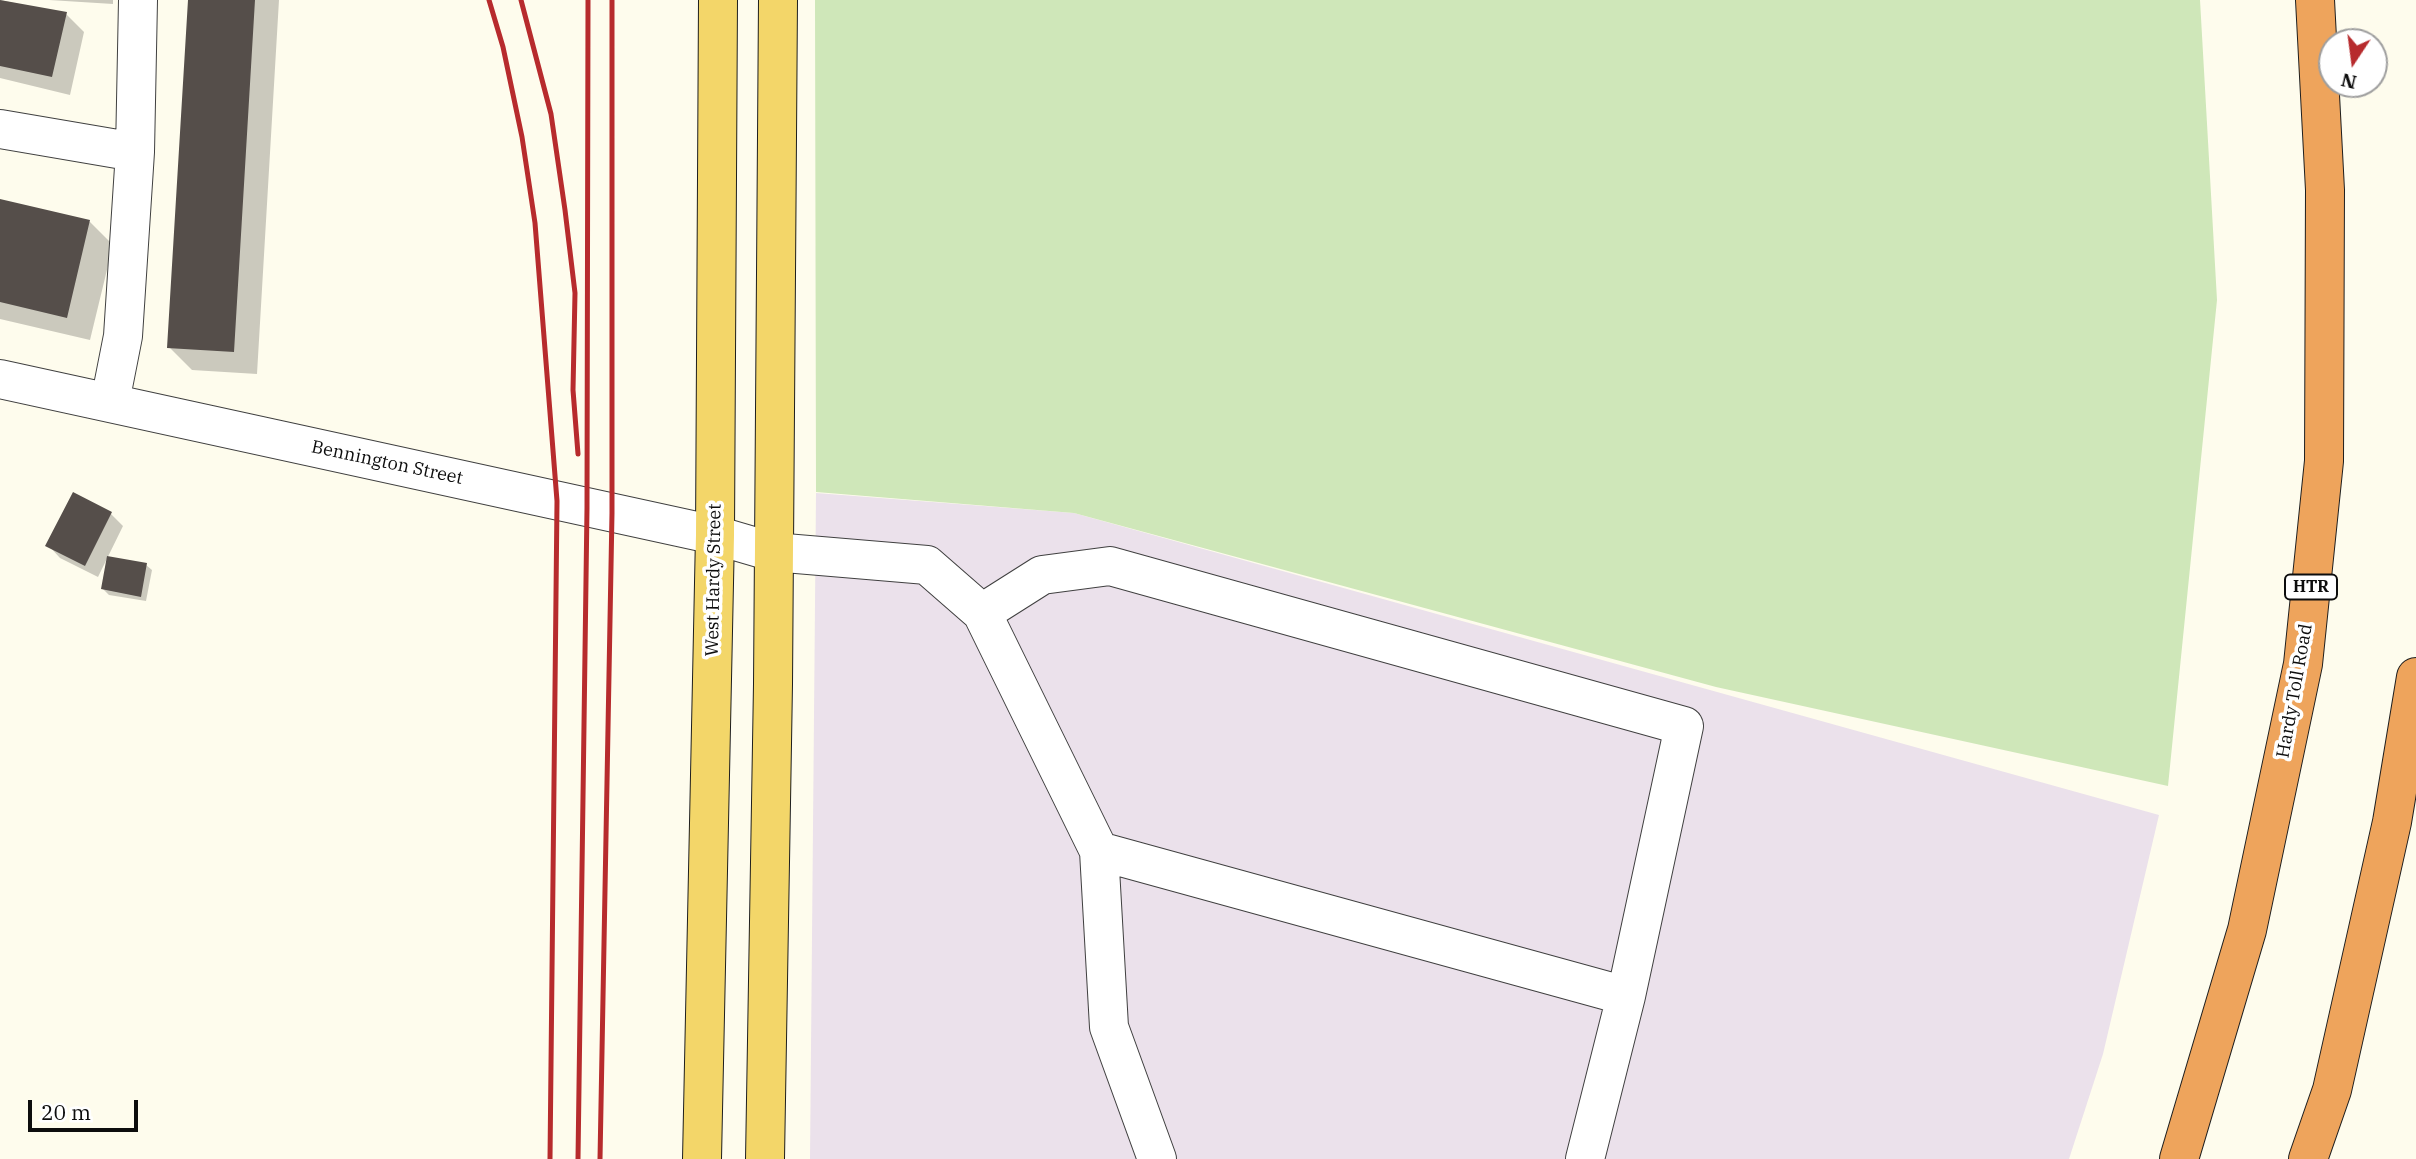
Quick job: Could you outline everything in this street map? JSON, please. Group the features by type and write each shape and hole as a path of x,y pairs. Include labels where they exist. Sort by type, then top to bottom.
{"highway":[{"name":"Hardy Toll Road","path":"2179,1159 2247,930 2303,664 2324,461 2325,190 2315,0"},
{"path":"2308,1159 2332,1090 2392,822 2416,677"}],"main road":[{"name":"West Hardy Street","path":"702,1159 715,535 718,0"},
{"path":"765,1159 774,552 778,0"}],"street":[{"path":"110,402 123,336 135,152 138,0"},
{"path":"0,129 135,152"},
{"name":"Bennington Street","path":"0,379 715,535 774,552 927,565 982,613"},
{"path":"1157,1159 1108,1027 1099,850 982,613 1042,576 1110,566 1684,726 1626,996 1586,1159"},
{"path":"1099,850 1626,996"}],"shaded area":[{"path":"816,493 1074,513 2159,815 2103,1054 2069,1159 810,1159"}],"green space":[{"path":"815,0 2200,0 2217,300 2168,786 1716,687 1074,513 816,492"}],"building":[{"path":"0,0 67,12 52,77 0,66"},
{"path":"188,0 255,0 234,352 167,348"},
{"path":"0,199 90,220 67,318 0,302"},
{"path":"73,492 112,512 85,566 45,546"},
{"path":"107,556 147,563 141,597 101,589"}],"railway":[{"path":"489,0 503,47 522,137 535,223 557,501 550,1159"},
{"path":"521,0 551,114 565,210 575,293 573,390 578,454"},
{"path":"578,1159 587,508 588,0"},
{"path":"600,1159 612,513 612,0"}]}
